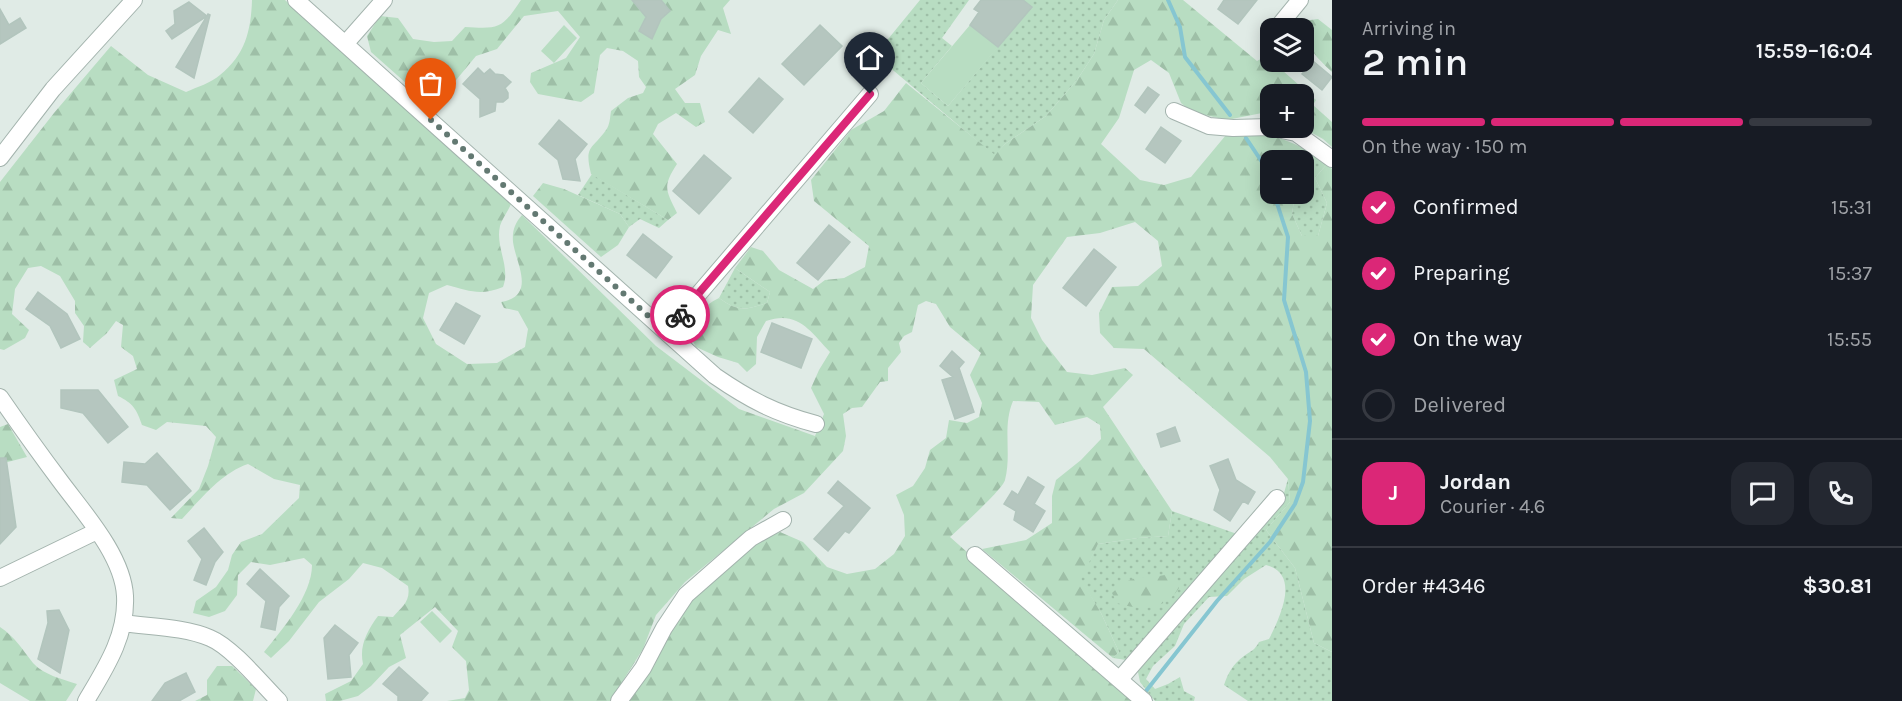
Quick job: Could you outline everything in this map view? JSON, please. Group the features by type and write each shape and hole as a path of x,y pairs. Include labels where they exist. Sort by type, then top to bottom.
{"street":[{"path":"0,158 53,89 134,0"},
{"path":"296,0 715,376 749,399 785,416 816,424"},
{"path":"346,43 384,0"},
{"path":"1286,18 1300,0"},
{"path":"666,332 870,94"},
{"path":"1174,111 1209,126 1260,127"},
{"path":"1303,138 1332,159"},
{"path":"0,397 97,531 119,569 125,596 123,623 116,647 86,701"},
{"path":"1120,679 1277,498"},
{"path":"619,701 643,668 664,628 686,595 751,538 783,520"},
{"path":"0,578 97,531"},
{"path":"975,555 1144,701"},
{"path":"123,623 185,631 211,638 224,646 279,701"}],"green space":[{"path":"252,0 285,0 511,204 501,223 499,234 505,272 503,287 481,292 447,285 429,293 423,318 436,344 467,364 497,363 525,347 528,329 518,311 504,308 501,302 512,299 521,286 522,278 513,238 514,227 522,215 656,346 739,409 815,436 824,414 811,388 830,352 802,324 787,318 766,321 757,337 756,364 747,372 738,363 696,347 689,334 700,312 719,298 737,308 767,303 770,292 735,268 751,247 763,251 779,270 813,289 825,280 844,278 865,267 869,246 814,201 811,180 851,130 884,111 906,83 995,155 1005,144 1046,116 1077,80 1094,54 1104,20 1118,0 1183,0 1257,61 1260,59 1260,72 1284,72 1298,84 1260,84 1260,113 1227,120 1192,112 1181,103 1169,73 1151,60 1134,70 1119,118 1101,144 1140,180 1164,185 1191,177 1226,135 1260,135 1260,138 1278,138 1298,146 1306,150 1260,150 1260,204 1294,204 1292,214 1302,236 1318,236 1327,203 1315,178 1327,164 1332,169 1332,652 1314,643 1295,568 1266,530 1290,502 1288,479 1270,457 1144,349 1114,348 1100,333 1099,313 1112,287 1138,286 1162,266 1158,241 1135,222 1100,233 1067,237 1033,285 1031,318 1042,340 1067,372 1092,375 1125,368 1133,375 1103,407 1172,511 1168,536 1098,544 1081,579 1101,613 1119,652 1113,658 982,549 1026,540 1052,523 1052,496 1056,480 1081,460 1101,439 1100,425 1087,417 1055,425 1039,402 1013,401 1007,430 1008,460 1005,480 989,500 950,537 1135,701 629,701 654,666 670,630 690,600 756,542 780,532 803,542 827,567 847,574 875,569 894,554 905,536 904,515 896,495 913,486 925,468 930,450 946,438 949,420 967,423 979,417 982,403 970,375 981,353 950,327 936,304 926,301 918,305 912,332 904,336 899,343 901,352 888,368 888,381 880,382 862,407 852,408 843,414 846,436 843,451 804,493 774,509 685,582 656,615 643,649 610,701 447,701 465,698 469,690 466,661 452,647 458,631 435,607 400,635 406,658 389,667 358,696 340,701 326,701 325,694 351,681 363,664 363,645 370,627 378,616 393,617 400,610 407,600 408,586 382,568 363,563 349,579 319,602 289,641 271,658 264,652 295,612 311,576 312,565 304,558 270,565 251,562 238,575 237,595 225,611 209,617 193,613 196,601 216,587 228,570 232,555 241,542 262,534 299,498 300,485 274,479 248,464 220,480 182,519 171,518 199,489 216,437 206,426 167,422 156,430 142,425 134,407 118,396 114,380 137,369 133,356 121,347 123,325 116,321 107,333 90,348 83,342 84,326 75,313 75,301 60,276 41,266 28,268 15,289 12,314 29,330 25,338 4,350 0,349 0,182 111,46 148,75 186,92 208,83 229,67 241,51 250,22"},
{"path":"521,0 730,0 723,8 731,34 718,30 701,56 695,75 675,89 685,103 700,103 705,122 696,127 676,113 658,124 653,134 677,164 669,178 667,188 677,213 668,220 591,174 589,165 589,153 607,128 611,111 628,98 643,93 646,87 639,77 638,61 623,51 607,48 600,55 594,93 581,102 538,94 530,82 531,73 566,58 580,37 558,11 524,16 497,49 476,56 452,85 443,101 433,107 371,52 367,36 380,16 398,18 413,39 434,42 452,41 465,27 485,28 499,25 509,17"},
{"path":"920,0 969,0 942,38 952,46 921,83 948,106 1031,7 1023,0 1118,0 1104,20 1094,54 1077,80 1046,116 1005,144 995,156 875,55"},
{"path":"1318,19 1332,30 1332,72 1314,53 1314,20"},
{"path":"564,25 577,38 554,63 541,51"},
{"path":"970,25 998,47 948,106 921,83"},
{"path":"1314,106 1332,122 1332,147 1314,134"},
{"path":"1314,155 1327,164 1315,178 1327,203 1318,236 1302,236 1292,214 1294,204 1314,204"},
{"path":"592,174 668,220 659,228 640,219 629,227 620,214 578,195"},
{"path":"543,183 564,189 620,214 629,227 618,245 601,257 533,196"},
{"path":"735,268 770,292 767,303 737,308 719,298"},
{"path":"8,424 27,457 0,464 0,427"},
{"path":"1288,479 1290,502 1266,530 1295,568 1314,643 1332,652 1332,701 1248,701 1224,685 1237,662 1254,649 1259,642 1269,639 1282,608 1285,597 1283,577 1277,570 1266,565 1244,579 1227,596 1209,597 1184,624 1175,646 1153,666 1146,679 1155,689 1180,677 1184,691 1195,697 1194,701 1155,701 1140,682 1137,667 1282,500"},
{"path":"1172,511 1237,534 1126,660 1113,658 1119,652 1101,613 1080,579 1098,544 1168,536"},
{"path":"1165,575 1176,580 1179,588 1173,596 1159,605 1143,608 1126,606 1117,603 1112,593 1132,579"},
{"path":"432,611 452,631 440,643 420,622"},
{"path":"0,627 14,639 42,671 77,684 66,701 30,701 0,683"},
{"path":"217,666 232,666 256,689 253,701 195,701 207,695 207,680"}],"building":[{"path":"632,0 661,0 670,11 661,19 652,39 639,31 646,17"},
{"path":"981,0 1023,0 1032,7 998,47 970,25 979,12 974,9"},
{"path":"1224,0 1257,0 1238,24 1218,9"},
{"path":"189,2 207,16 172,39 166,31 175,24 174,11"},
{"path":"0,9 9,25 20,18 26,28 0,44"},
{"path":"208,14 210,15 194,78 176,67"},
{"path":"820,25 842,46 804,85 782,64"},
{"path":"1314,62 1332,77 1322,90 1302,74 1314,72"},
{"path":"478,68 484,74 490,69 511,82 505,88 508,98 503,102 496,102 495,111 480,117 480,99 463,84"},
{"path":"759,78 783,99 753,133 729,112"},
{"path":"1148,87 1159,95 1145,113 1135,105"},
{"path":"559,120 587,144 575,159 580,181 563,179 558,160 539,144"},
{"path":"1161,127 1181,141 1165,163 1146,149"},
{"path":"704,155 731,178 699,214 673,191"},
{"path":"829,225 850,242 818,280 797,263"},
{"path":"643,234 672,257 656,278 627,255"},
{"path":"1094,249 1116,267 1086,306 1063,288"},
{"path":"38,292 67,314 80,339 61,348 50,326 26,309"},
{"path":"456,303 480,316 464,344 440,330"},
{"path":"772,323 812,339 801,368 761,352"},
{"path":"952,351 964,362 959,368 974,412 955,419 942,380 953,377 940,366"},
{"path":"61,390 98,390 128,427 108,443 83,413 61,408"},
{"path":"1175,427 1180,441 1161,447 1157,434"},
{"path":"157,453 191,491 170,510 147,485 122,482 124,462 145,464"},
{"path":"0,458 6,458 16,527 0,544"},
{"path":"1228,459 1236,480 1255,492 1248,504 1243,501 1230,521 1214,510 1220,490 1210,466"},
{"path":"1028,477 1044,487 1034,504 1045,511 1033,532 1014,520 1016,511 1004,504 1012,491 1018,495"},
{"path":"838,481 870,508 849,533 845,531 828,551 814,539 844,506 828,493"},
{"path":"204,528 223,552 215,562 206,585 194,580 202,559 188,541"},
{"path":"260,569 289,596 279,607 275,630 261,627 266,601 247,584"},
{"path":"59,610 69,630 60,673 38,659 48,623 47,611"},
{"path":"335,625 358,643 349,655 351,677 328,679 324,638"},
{"path":"399,667 428,693 421,701 398,701 398,696 383,684"},
{"path":"186,673 195,692 179,701 152,701 165,683"}],"waterway":[{"path":"1168,0 1180,27 1185,57 1230,115"},
{"path":"1246,138 1260,159"},
{"path":"1146,691 1217,601 1270,542 1295,504 1303,482 1310,421 1306,372 1284,300 1288,237 1277,204"}],"way so far":[{"path":"431,120 666,332 680,315"}],"route":[{"path":"680,315 870,94"}]}
